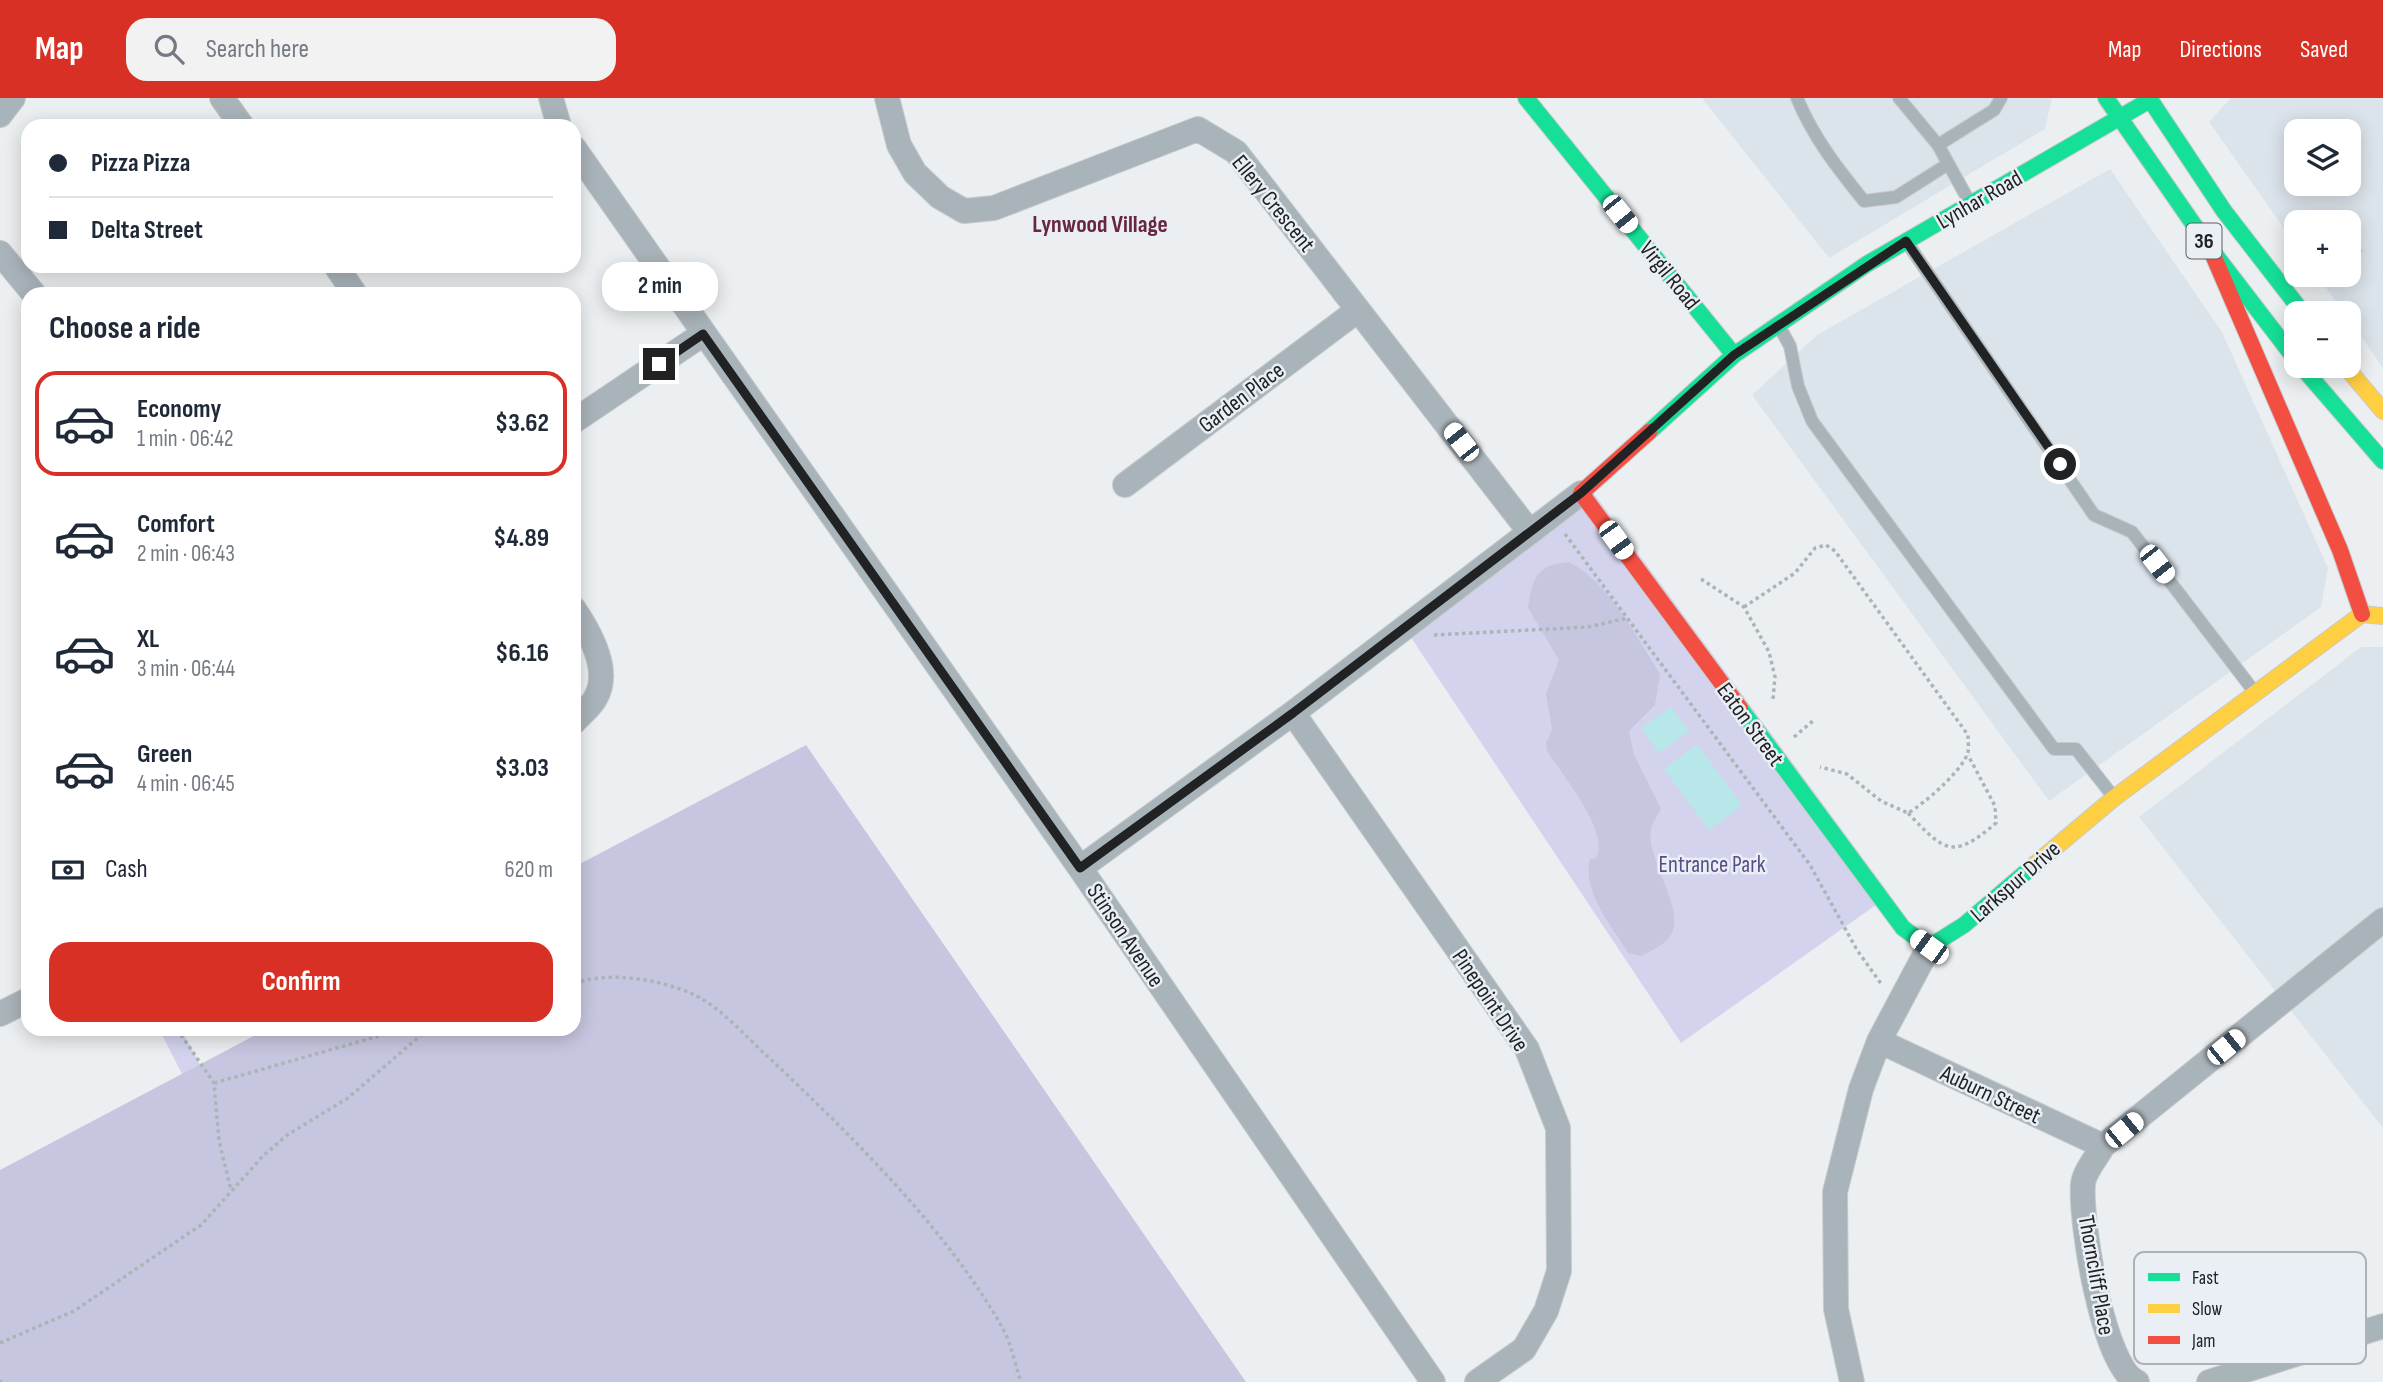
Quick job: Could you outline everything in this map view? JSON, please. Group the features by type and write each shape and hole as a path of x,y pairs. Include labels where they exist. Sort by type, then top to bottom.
{"street":[{"path":"0,115 13,98"},
{"path":"222,98 237,119"},
{"path":"551,98 555,119"},
{"name":"Ellery Crescent","path":"887,98 899,145 915,173 940,197 964,211 993,208 1198,130 1236,152 1530,531"},
{"name":"Virgil Road","path":"1526,98 1734,355"},
{"name":"36","path":"2106,98 2210,248 2284,344"},
{"name":"Lynhar Road","path":"1080,868 1293,713 1581,493 1734,355 1906,241 2152,99"},
{"name":"36","path":"2152,99 2224,211 2293,301"},
{"name":"Stinson Avenue","path":"581,158 1080,868 1433,1382"},
{"path":"2210,248 2340,550 2362,614 2383,616"},
{"path":"0,253 28,287"},
{"name":"Garden Place","path":"1125,485 1358,310"},
{"path":"581,416 703,334"},
{"path":"2311,378 2383,461"},
{"path":"2355,378 2383,411"},
{"name":"Eaton Street","path":"1581,493 1903,928 1929,947"},
{"name":"Larkspur Drive","path":"1852,1382 1836,1310 1835,1192 1861,1089 1879,1041 1929,947 1964,925 2114,798 2362,614"},
{"path":"581,618 588,628 600,660 597,696 581,714"},
{"name":"Pinepoint Drive","path":"1293,713 1527,1049 1558,1128 1559,1271 1546,1311 1524,1349 1477,1382"},
{"name":"Thorncliff Place","path":"2137,1382 2130,1379 2110,1348 2089,1259 2083,1182 2103,1146 2383,920"},
{"path":"0,1014 21,1004"},
{"name":"Auburn Street","path":"1879,1041 2103,1146"},
{"path":"2366,1331 2383,1326"},
{"path":"2209,1382 2265,1364"}],"lane":[{"path":"1797,98 1832,162 1864,201 1896,197 1948,164"},
{"path":"1899,98 1938,145 1970,204"},
{"path":"1938,145 1994,110 2001,98"},
{"path":"1906,241 2094,515 2132,531 2255,693"},
{"path":"1779,325 1790,346 1798,386 1812,421 2054,749 2076,749 2114,798"}],"path":[{"path":"1551,515 1810,865 1857,950 1885,989 1900,1000"},
{"path":"1744,607 1796,573 1815,548 1826,545 1835,551 1968,735 1968,755 1995,806 1996,822 1971,844 1959,848 1944,844 1908,813 1881,801 1847,774 1820,767"},
{"path":"1701,579 1744,607 1769,652 1774,677 1773,699"},
{"path":"1411,623 1438,636 1588,627 1628,618"},
{"path":"1908,813 1919,807 1968,755"},
{"path":"581,982 596,977 636,978 689,992 721,1013 822,1107 939,1236 1003,1329 1021,1382"},
{"path":"182,1036 214,1083 219,1141 231,1190"},
{"path":"214,1083 379,1036"},
{"path":"0,1343 74,1311 201,1225 231,1190 288,1135 348,1098 420,1036"}],"shaded area":[{"path":"1702,98 2052,98 2045,129 1829,258"},
{"path":"2231,98 2383,98 2383,368 2361,336 2361,301 2335,301 2326,287 2361,287 2361,210 2284,210 2284,228 2209,122"},
{"path":"2110,169 2222,332 2328,568 2321,607 2049,801 1752,395 1817,335"},
{"path":"1569,562 1584,571 1609,597 1660,674 1655,705 1629,731 1634,755 1661,809 1652,827 1651,841 1671,900 1674,927 1667,941 1642,956 1628,953 1594,896 1588,871 1590,859 1596,858 1599,847 1597,834 1573,788 1547,751 1546,743 1552,730 1546,694 1559,660 1528,608 1531,589 1538,575 1549,566"},
{"path":"2361,647 2383,647 2383,1128 2139,817"},
{"path":"1671,707 1689,731 1659,753 1641,728"},
{"path":"1697,744 1742,805 1709,830 1664,769"},
{"path":"806,745 1246,1382 0,1382 0,1170 254,1036 581,1036 581,863"}],"green space":[{"name":"Entrance Park","path":"1595,495 1890,895 1681,1043 1408,633"},
{"path":"163,1036 185,1036 200,1065 182,1074"}],"traffic: fast":[{"path":"1526,98 1734,355"},
{"path":"2106,98 2210,248 2284,344"},
{"path":"2149,98 2224,211 2294,301"},
{"path":"1649,432 1734,355 1867,264 2143,104"},
{"path":"2311,378 2383,461"},
{"path":"1740,708 1903,928 1929,947 1964,925 2033,866"}],"traffic: slow":[{"path":"2355,378 2383,411"},
{"path":"2033,866 2114,798 2362,614 2383,616"}],"traffic: jam":[{"path":"2210,248 2340,550 2362,614"},
{"path":"1649,432 1581,493 1740,708"}],"district":[{"name":"Lynwood Village","path":"1100,224"}],"route":[{"path":"659,364 703,334 1080,868 1293,713 1581,493 1734,355 1867,264 1906,241 2060,464"}]}
